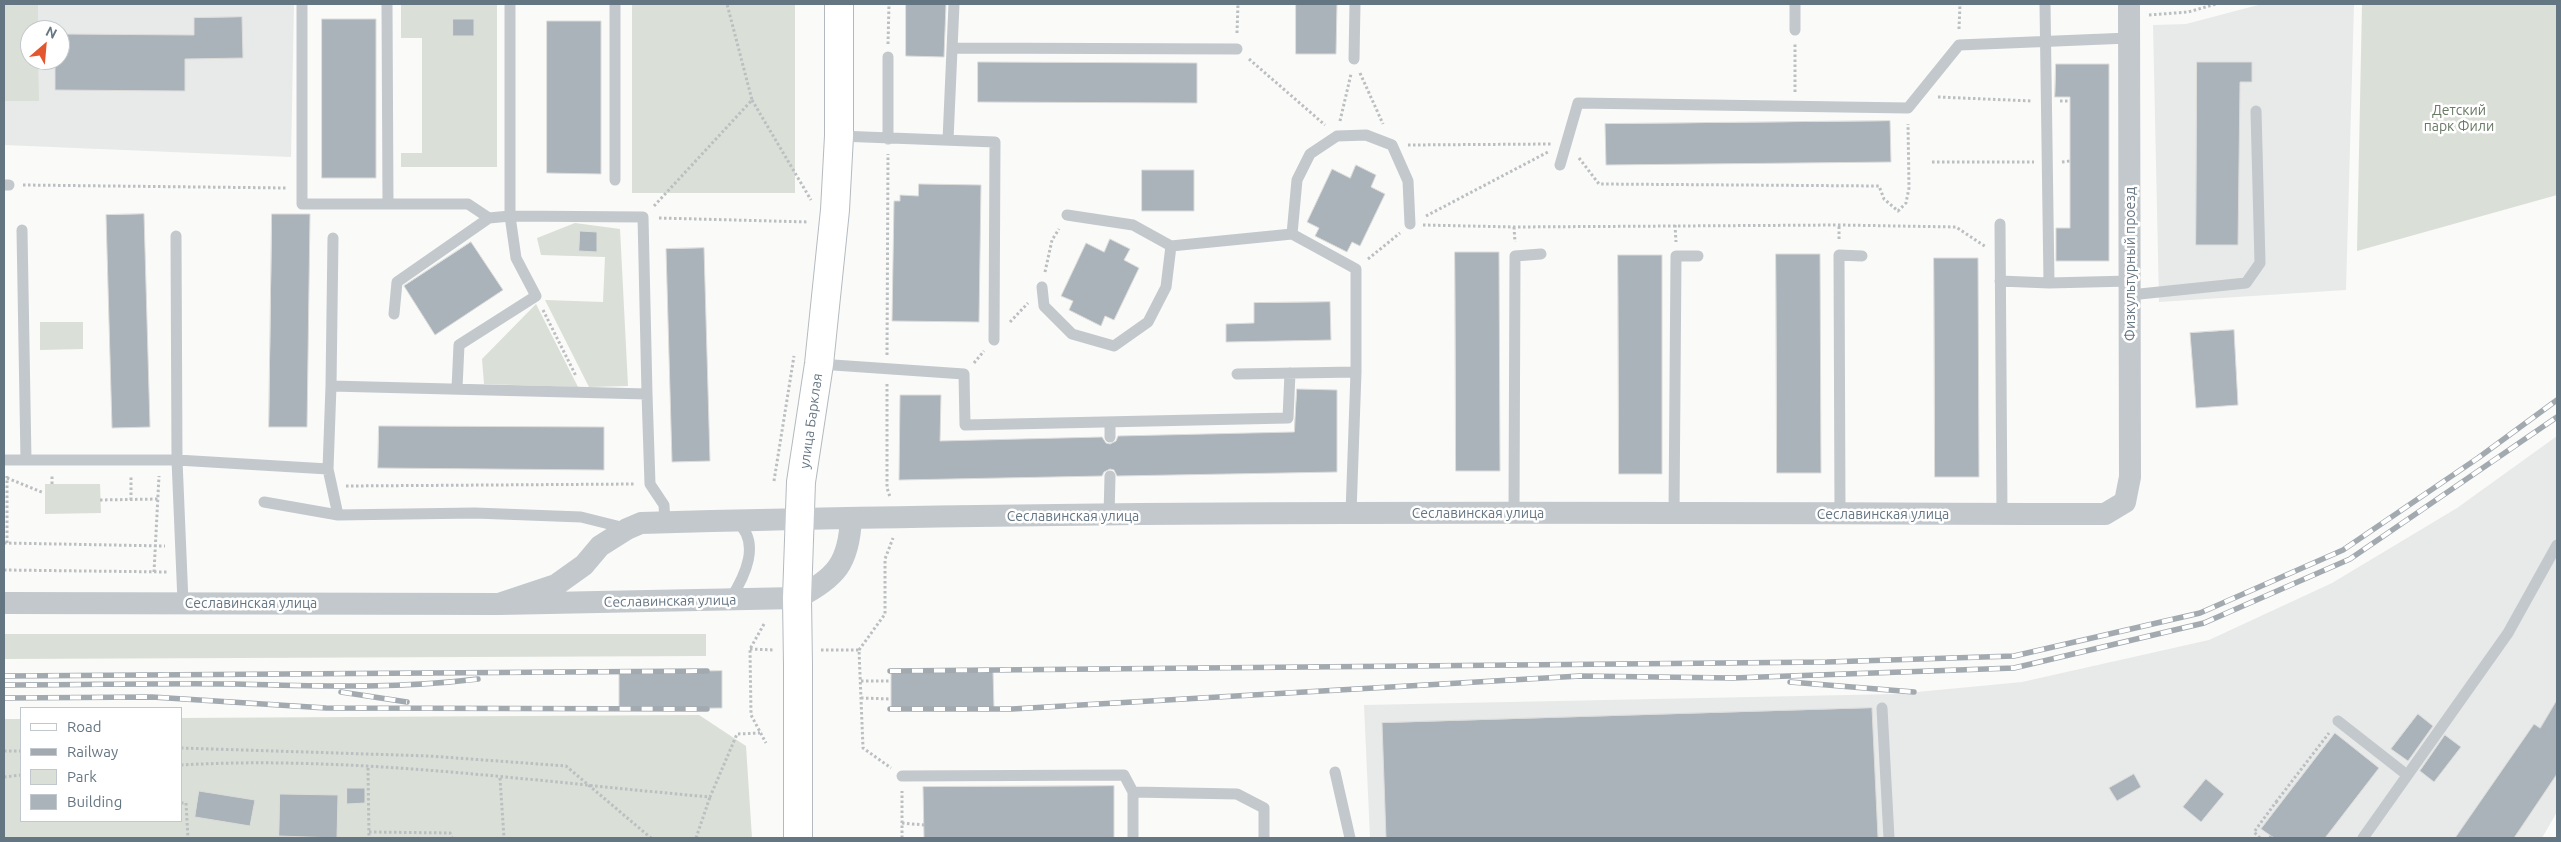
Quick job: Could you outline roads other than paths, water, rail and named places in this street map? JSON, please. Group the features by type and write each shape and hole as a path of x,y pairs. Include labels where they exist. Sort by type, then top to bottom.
{"main road":[{"name":"улица Барклая","path":"798,838 797,598 800,519 802,482 819,364 835,210 839,136 839,4"}],"street":[{"name":"Физкультурный проезд","path":"2106,514 2125,502 2130,477 2129,20"},
{"name":"Сеславинская улица","path":"499,604 556,585 584,564 600,546 627,529 641,523 852,518 1351,513 2106,514"},
{"name":"Сеславинская улица","path":"4,603 499,604 797,598 819,586 837,572 847,553 852,518"}],"lane":[{"path":"302,4 302,204 468,204 489,218"},
{"path":"387,4 388,204"},
{"path":"457,388 459,345 536,296 516,258 510,216 510,4"},
{"path":"615,4 615,180"},
{"path":"948,140 954,4"},
{"path":"1354,59 1355,4"},
{"path":"1795,4 1795,30"},
{"path":"2045,4 2048,283"},
{"path":"1560,165 1568,144 1578,103 1908,108 1959,45 2045,42 2129,20"},
{"path":"953,48 1237,49"},
{"path":"888,57 888,139"},
{"path":"2000,281 2130,288 2246,283 2260,263 2256,111"},
{"path":"1292,234 1297,180 1310,154 1337,136 1366,135 1392,145 1408,181 1410,224"},
{"path":"839,136 994,142 994,340"},
{"path":"1067,215 1133,225 1171,246 1292,234 1356,269 1356,372 1351,513"},
{"path":"394,314 397,282 489,218 510,216 643,218 650,484 664,505 665,523"},
{"path":"2000,224 2002,514"},
{"path":"22,230 26,460"},
{"path":"176,236 177,460 183,602"},
{"path":"332,238 331,386 328,469 338,515"},
{"path":"1042,287 1044,306 1072,334 1114,346 1148,322 1166,287 1171,246"},
{"path":"1514,513 1515,256 1541,254"},
{"path":"1840,514 1839,255 1862,256"},
{"path":"1674,514 1676,256 1698,256"},
{"path":"819,364 964,374 964,425 1288,418 1290,373"},
{"path":"1237,374 1356,372"},
{"path":"331,386 647,394"},
{"path":"1110,423 1110,437"},
{"path":"6,460 177,460 328,469"},
{"path":"1109,516 1110,476"},
{"path":"264,502 338,515 475,513 581,517 627,529"},
{"path":"730,600 748,564 749,537 745,529 736,522"},
{"path":"2363,838 2508,633 2557,545"},
{"path":"1882,708 1889,838"},
{"path":"2338,721 2407,775"},
{"path":"1336,772 1350,838"},
{"path":"902,776 1124,775 1133,792 1133,838"},
{"path":"1133,792 1236,794 1264,808 1264,838"}],"railway":[{"path":"890,671 1827,662 2014,656 2200,613 2343,550 2478,458 2557,400"},
{"path":"890,709 1012,709 1580,676 1733,678 2014,668 2204,623 2350,559 2557,417"},
{"path":"4,676 707,671"},
{"path":"4,685 207,684 357,686 478,679"},
{"path":"1790,682 1914,692"},
{"path":"341,692 407,702"},
{"path":"4,698 152,697 326,708 707,709"}],"park label":[{"name":"Детский парк Фили","path":"2459,118"}]}
